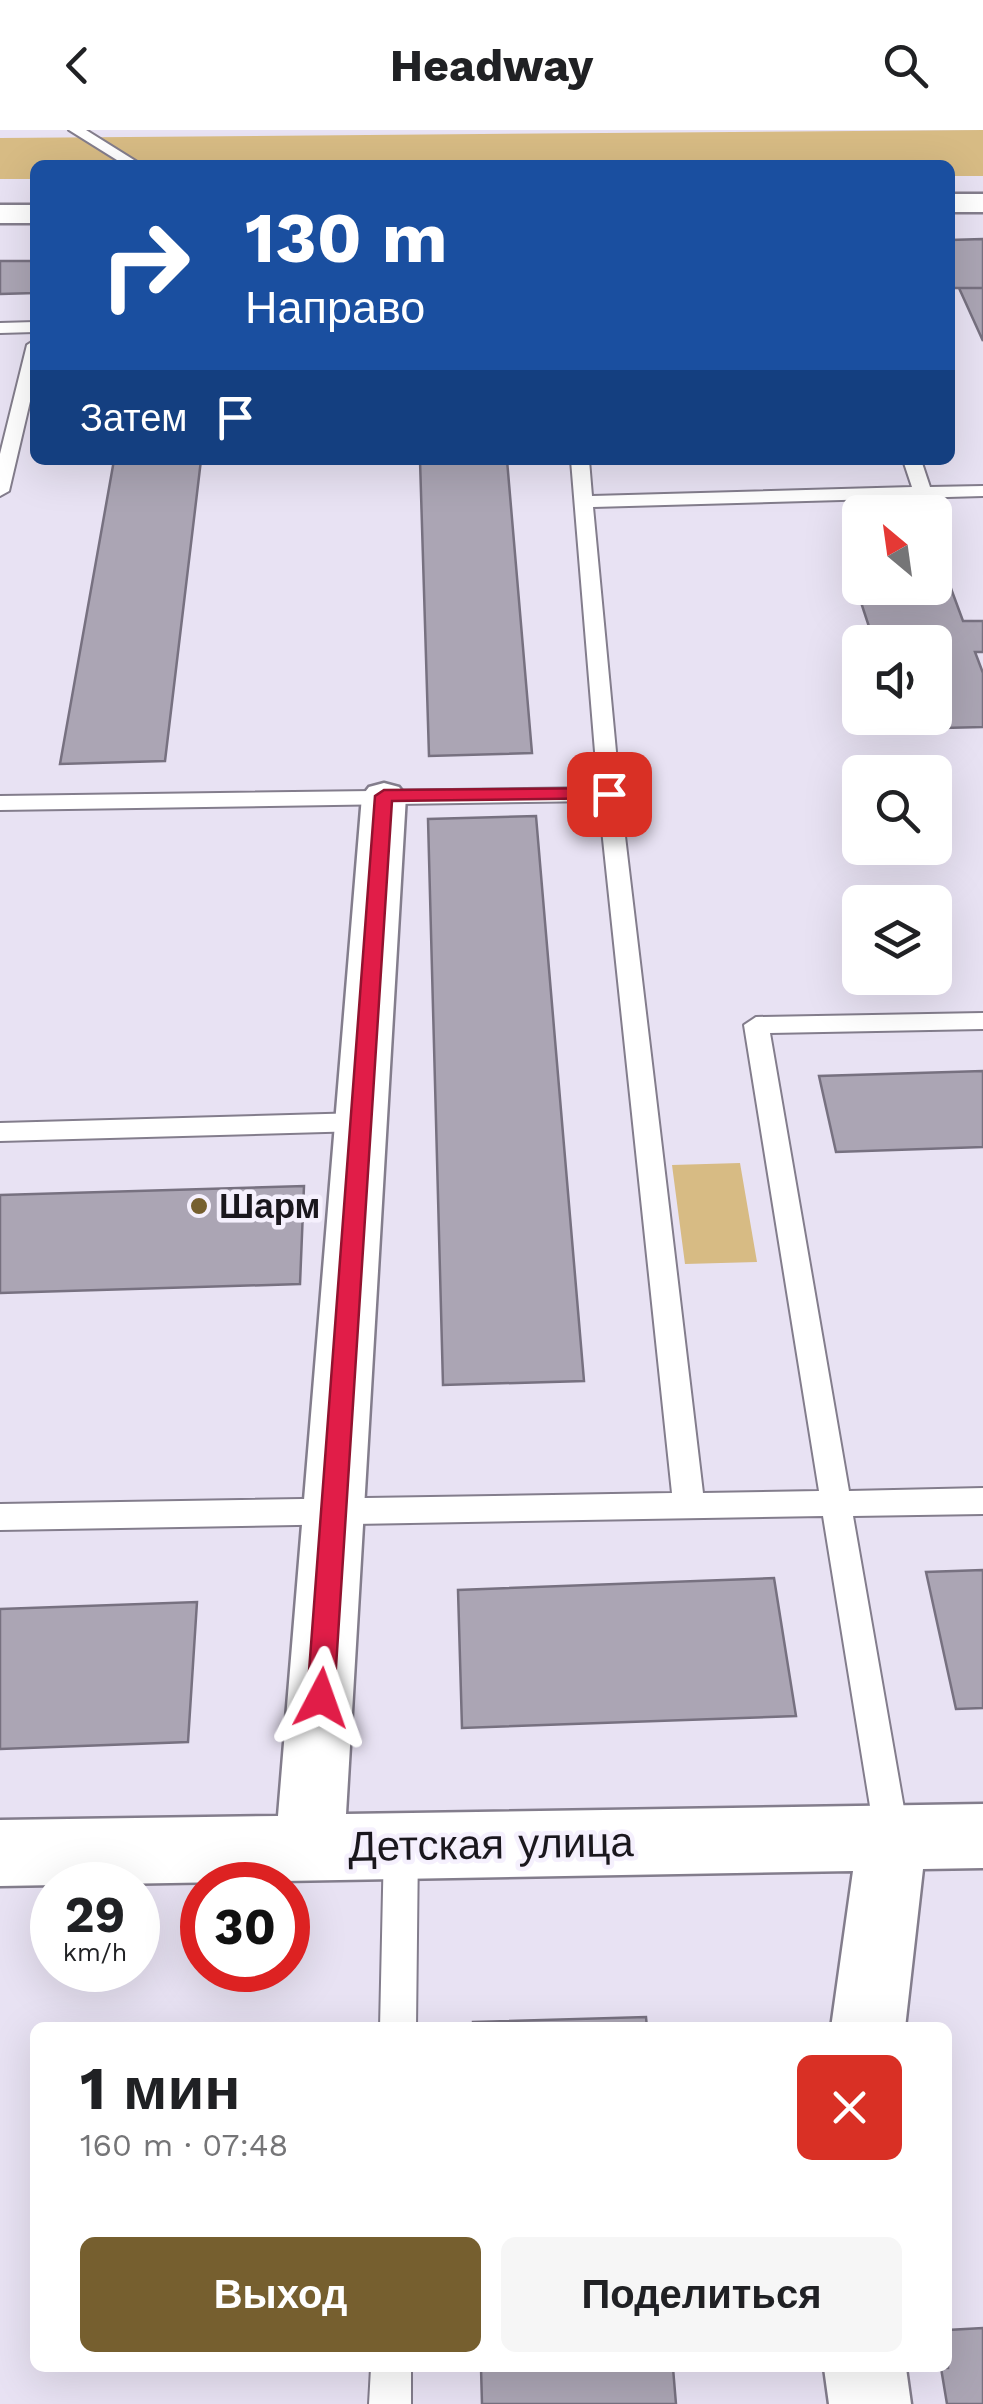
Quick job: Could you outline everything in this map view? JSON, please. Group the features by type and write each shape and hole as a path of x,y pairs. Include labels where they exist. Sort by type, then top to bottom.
{"street":[{"path":"955,203 983,203"},
{"path":"0,214 30,214"},
{"path":"310,1847 384,796"},
{"name":"Детская улица","path":"0,1853 983,1836"},
{"path":"869,2022 892,1837"},
{"path":"866,2372 870,2404"}],"lane":[{"path":"76,130 127,160"},
{"path":"0,328 30,327"},
{"path":"0,491 10,411 30,358"},
{"path":"580,465 609,794 688,1506"},
{"path":"914,465 923,492"},
{"path":"584,502 983,491"},
{"path":"0,803 609,794"},
{"path":"892,1837 756,1025 983,1021"},
{"path":"0,1132 361,1122"},
{"path":"0,1517 983,1501"},
{"path":"398,2022 402,1846"},
{"path":"390,2404 391,2372"}],"shaded area":[{"path":"983,130 983,176 955,176 955,160 30,160 30,179 0,179 0,138"},
{"path":"740,1163 757,1262 685,1264 672,1165"}],"building":[{"path":"983,239 983,288 955,288 955,240"},
{"path":"0,261 30,261 30,293 0,294"},
{"path":"959,288 983,288 983,341"},
{"path":"113,465 200,465 165,761 60,764"},
{"path":"420,465 507,465 532,753 429,756"},
{"path":"952,591 963,621 983,621 983,652 975,652 983,673 983,727 952,728 952,625 868,625 862,605 952,605"},
{"path":"536,816 584,1381 443,1385 428,819"},
{"path":"983,1071 983,1147 836,1152 819,1076"},
{"path":"304,1186 300,1284 0,1293 0,1195"},
{"path":"983,1570 983,1708 956,1709 926,1572"},
{"path":"774,1578 796,1716 462,1728 458,1590"},
{"path":"197,1602 188,1742 0,1749 0,1609"},
{"path":"646,2017 646,2022 473,2022"},
{"path":"983,2328 983,2404 947,2404 942,2372 952,2372 952,2330"},
{"path":"481,2372 673,2372 676,2404 482,2404"}],"place":[{"name":"Шарм","path":"199,1206"}],"route":[{"path":"321,1698 384,796 609,794"}]}
